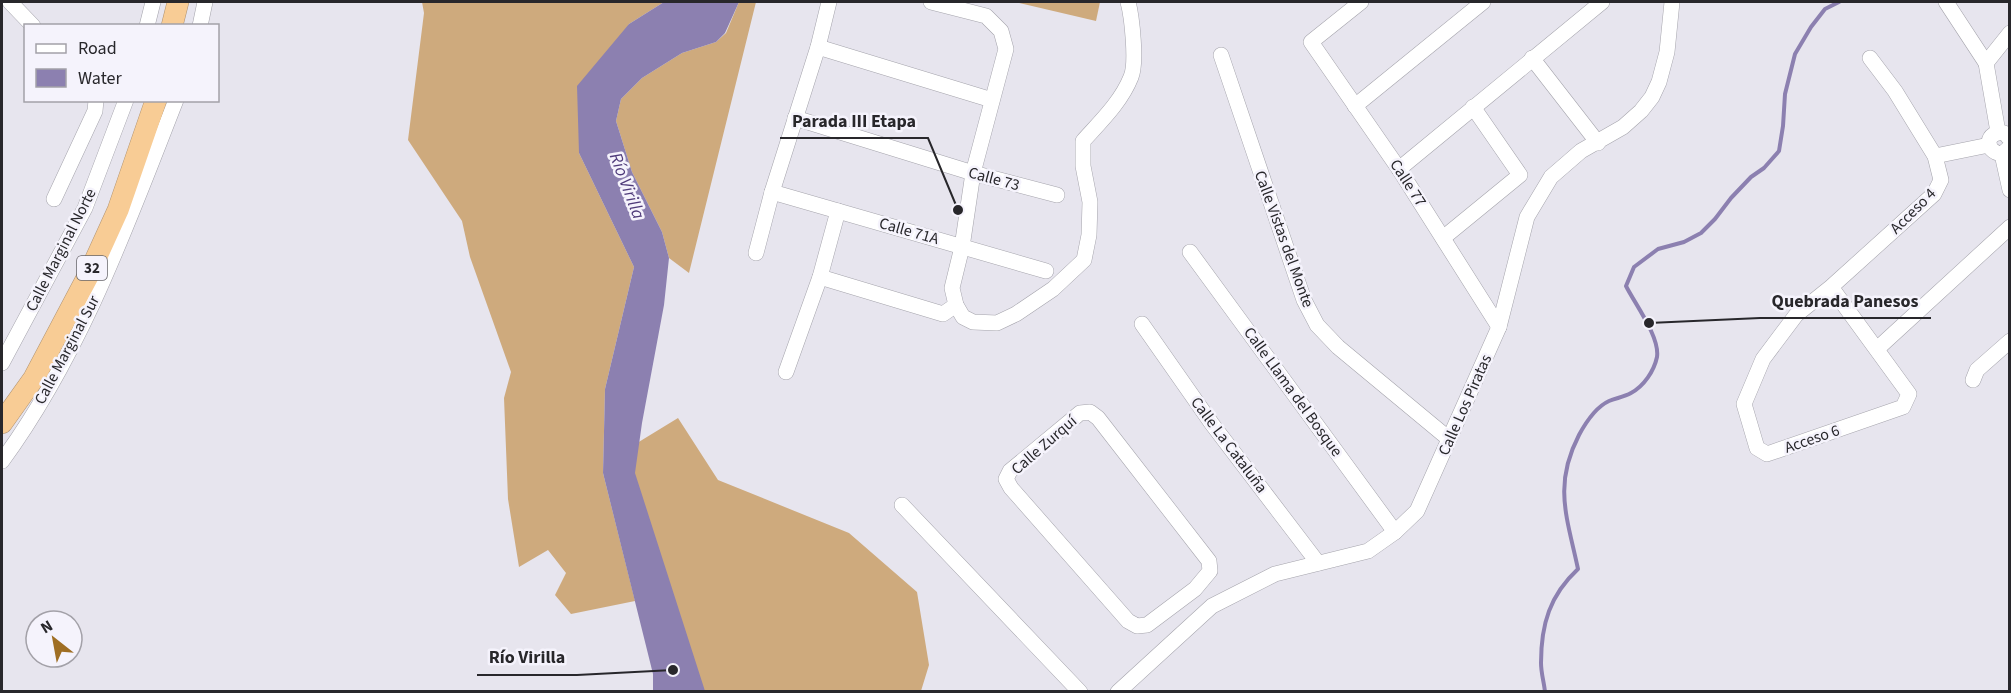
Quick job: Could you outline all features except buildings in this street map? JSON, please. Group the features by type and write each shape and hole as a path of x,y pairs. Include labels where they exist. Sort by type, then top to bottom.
{"highway":[{"path":"172,24 178,2"},
{"name":"32","path":"2,423 34,378 96,278 155,102"}],"street":[{"path":"10,2 31,24"},
{"path":"148,24 153,2"},
{"path":"200,24 205,2"},
{"path":"756,254 772,192 818,47 829,2"},
{"path":"931,2 986,16 1001,31 1006,50 973,173 962,247 952,288 956,305 963,317 973,322 997,323 1016,314 1053,289 1084,260 1089,235 1090,202 1083,166 1083,141 1114,106 1132,75 1133,22 1128,2"},
{"name":"Calle 77","path":"1361,2 1311,42 1399,169 1499,327"},
{"path":"1355,106 1483,2"},
{"path":"1399,169 1532,57 1602,2"},
{"name":"Calle Los Piratas","path":"1118,692 1212,606 1275,574 1368,551 1418,514 1499,327 1527,217 1551,177 1581,151 1623,127 1641,111 1652,97 1659,82 1666,52 1672,2"},
{"path":"1946,2 1986,63 2010,190"},
{"path":"1986,63 2010,33"},
{"path":"818,47 992,100"},
{"name":"Calle Vistas del Monte","path":"1221,55 1304,300 1317,325 1338,347 1449,439"},
{"path":"1532,57 1598,142"},
{"name":"Acceso 4","path":"1830,287 1934,194 1941,180 1935,156 1895,91 1870,58"},
{"path":"54,200 95,111 96,102"},
{"name":"Calle Marginal Norte","path":"2,363 85,208 125,102"},
{"name":"Calle Marginal Sur","path":"2,461 51,386 96,278 175,102"},
{"path":"1443,238 1520,175 1473,107"},
{"name":"Calle 73","path":"795,118 973,173 1057,195"},
{"path":"1935,156 2002,143"},
{"name":"Calle 71A","path":"772,192 1046,271"},
{"path":"786,372 820,277 838,211"},
{"path":"1830,287 1877,349 2010,227"},
{"name":"Calle Llama del Bosque","path":"1190,252 1395,532"},
{"path":"820,277 943,314 956,305"},
{"name":"Acceso 6","path":"1830,287 1796,315 1763,359 1750,387 1744,404 1756,448 1767,454 1903,407 1909,394 1877,349"},
{"name":"Calle La Cataluña","path":"1142,324 1212,424 1318,563"},
{"path":"1973,380 1977,370 2010,341"},
{"name":"Calle Zurquí","path":"1090,412 1098,418 1209,561 1210,571 1195,589 1147,625 1137,626 1128,621 1011,488 1006,479 1010,471 1080,413 1090,412"},
{"path":"902,505 1080,692"},
{"path":"1195,589 1212,606"}],"shaded area":[{"path":"422,2 664,2 629,24 579,153 634,267 605,389 603,473 635,601 571,614 555,595 566,573 548,550 519,567 508,499 504,398 511,372 470,257 462,221 408,140 424,13"},
{"path":"739,2 756,2 689,273 669,258 662,232 632,172 616,121 621,99 642,78 682,53 716,42 726,33"},
{"path":"1015,2 1100,2 1096,21"},
{"path":"678,418 718,480 849,533 917,592 929,665 921,691 681,691 624,451"}],"water":[{"path":"664,2 739,2 725,33 716,42 682,53 642,78 621,99 616,121 632,172 662,232 669,258 664,305 635,473 705,691 653,691 653,674 603,473 605,389 634,267 579,153 577,86 629,24"}],"waterway":[{"path":"1545,692 1541,670 1545,623 1560,589 1578,569 1567,517 1564,486 1571,453 1582,430 1596,411 1609,401 1636,390 1651,373 1656,362 1655,340 1626,286 1634,267 1658,249 1684,242 1701,233 1731,198 1779,151 1785,94 1795,54 1825,9 1839,2"}],"place":[{"name":"Parada III Etapa","path":"958,210"},
{"name":"Quebrada Panesos","path":"1649,323"},
{"name":"Río Virilla","path":"673,670"}]}
